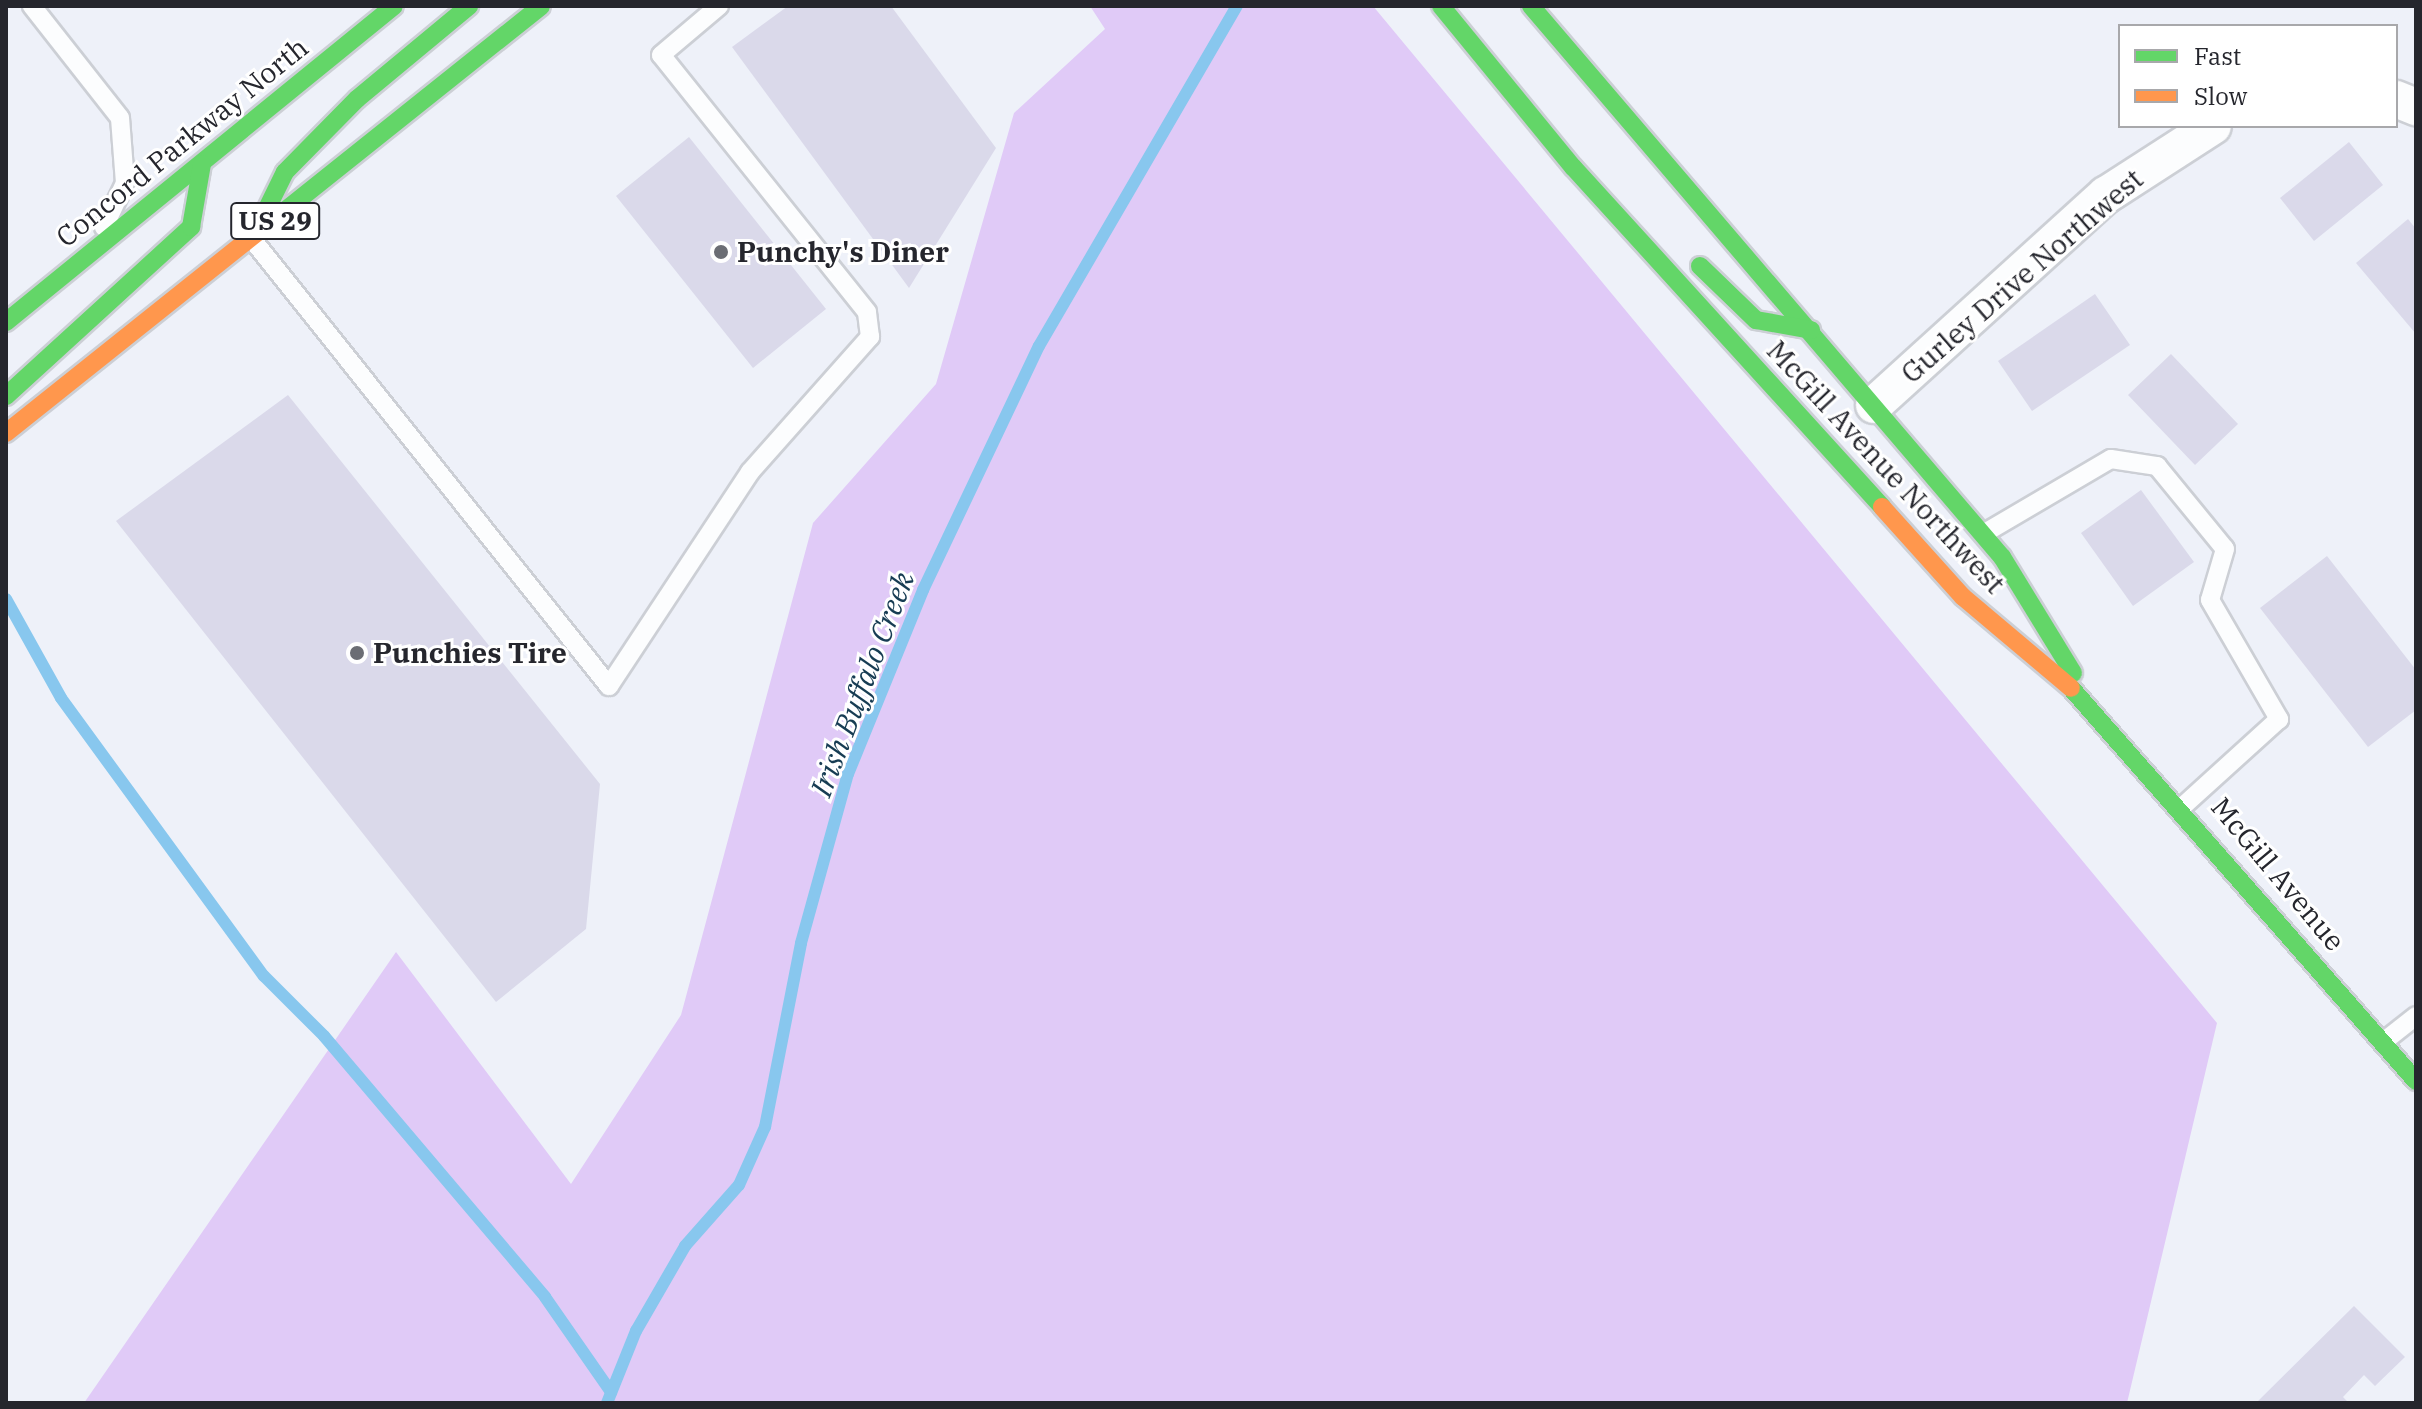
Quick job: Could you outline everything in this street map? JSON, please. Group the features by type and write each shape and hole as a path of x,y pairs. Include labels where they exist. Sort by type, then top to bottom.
{"main road":[{"name":"Concord Parkway North","path":"6,322 394,6"},
{"path":"252,239 285,172 357,99 469,6"},
{"name":"US 29","path":"6,433 541,6"},
{"name":"McGill Avenue Northwest","path":"1441,6 1482,50 1573,167 1963,597 2093,706"},
{"name":"McGill Avenue Northwest","path":"1531,6 1811,330 1982,535 2093,706"},
{"path":"1482,50 1625,192"},
{"path":"6,396 191,227 202,164"},
{"path":"1680,246 1756,320 1811,330"},
{"name":"McGill Avenue","path":"2093,706 2183,806 2416,1081"}],"street":[{"name":"Gurley Drive Northwest","path":"1874,405 2106,195 2210,128"}],"lane":[{"path":"32,6 120,118 125,183 92,253"},
{"path":"252,239 609,686 750,472 870,337 867,312 661,55 719,6"},
{"path":"1982,535 2111,459 2157,466 2225,549 2210,600 2279,719 2183,806"},
{"path":"2383,1042 2416,1016"}],"shaded area":[{"path":"1090,6 1373,6 2217,1023 2127,1403 84,1403 396,952 571,1184 681,1015 813,523 936,384 1014,113 1105,29"}],"building":[{"path":"788,6 891,6 996,148 909,288 732,47"},
{"name":"Punchy's Diner","path":"689,137 826,309 753,368 616,196"},
{"path":"2349,142 2383,185 2314,241 2280,198"},
{"path":"2408,219 2416,229 2416,334 2356,263"},
{"path":"2095,294 2130,345 2032,411 1998,361"},
{"path":"2171,354 2238,424 2195,465 2128,395"},
{"name":"Punchies Tire","path":"288,395 600,784 586,929 496,1002 116,521"},
{"path":"2141,490 2194,562 2133,606 2081,533"},
{"path":"2327,556 2416,670 2416,710 2368,747 2260,608"},
{"path":"2354,1306 2405,1357 2375,1386 2364,1375 2343,1397 2349,1403 2256,1403"}],"waterway":[{"name":"Irish Buffalo Creek","path":"607,1403 636,1331 685,1246 739,1185 765,1127 801,943 848,774 923,590 1039,346 1237,6"},
{"path":"6,599 61,698 264,976 324,1036 545,1297 611,1392"}],"traffic: fast":[{"path":"6,322 394,6"},
{"path":"258,227 285,172 357,99 469,6"},
{"path":"272,221 541,6"},
{"path":"1441,6 1573,167 1882,507"},
{"path":"1531,6 2002,557 2073,673"},
{"path":"6,396 191,227 202,164"},
{"path":"1700,266 1756,320 1811,330"},
{"path":"2071,688 2416,1081"}],"traffic: slow":[{"path":"6,433 272,221"},
{"path":"1882,507 1963,597 2071,688"}],"place":[{"name":"Punchy's Diner","path":"721,252"},
{"name":"Punchies Tire","path":"357,653"}]}
